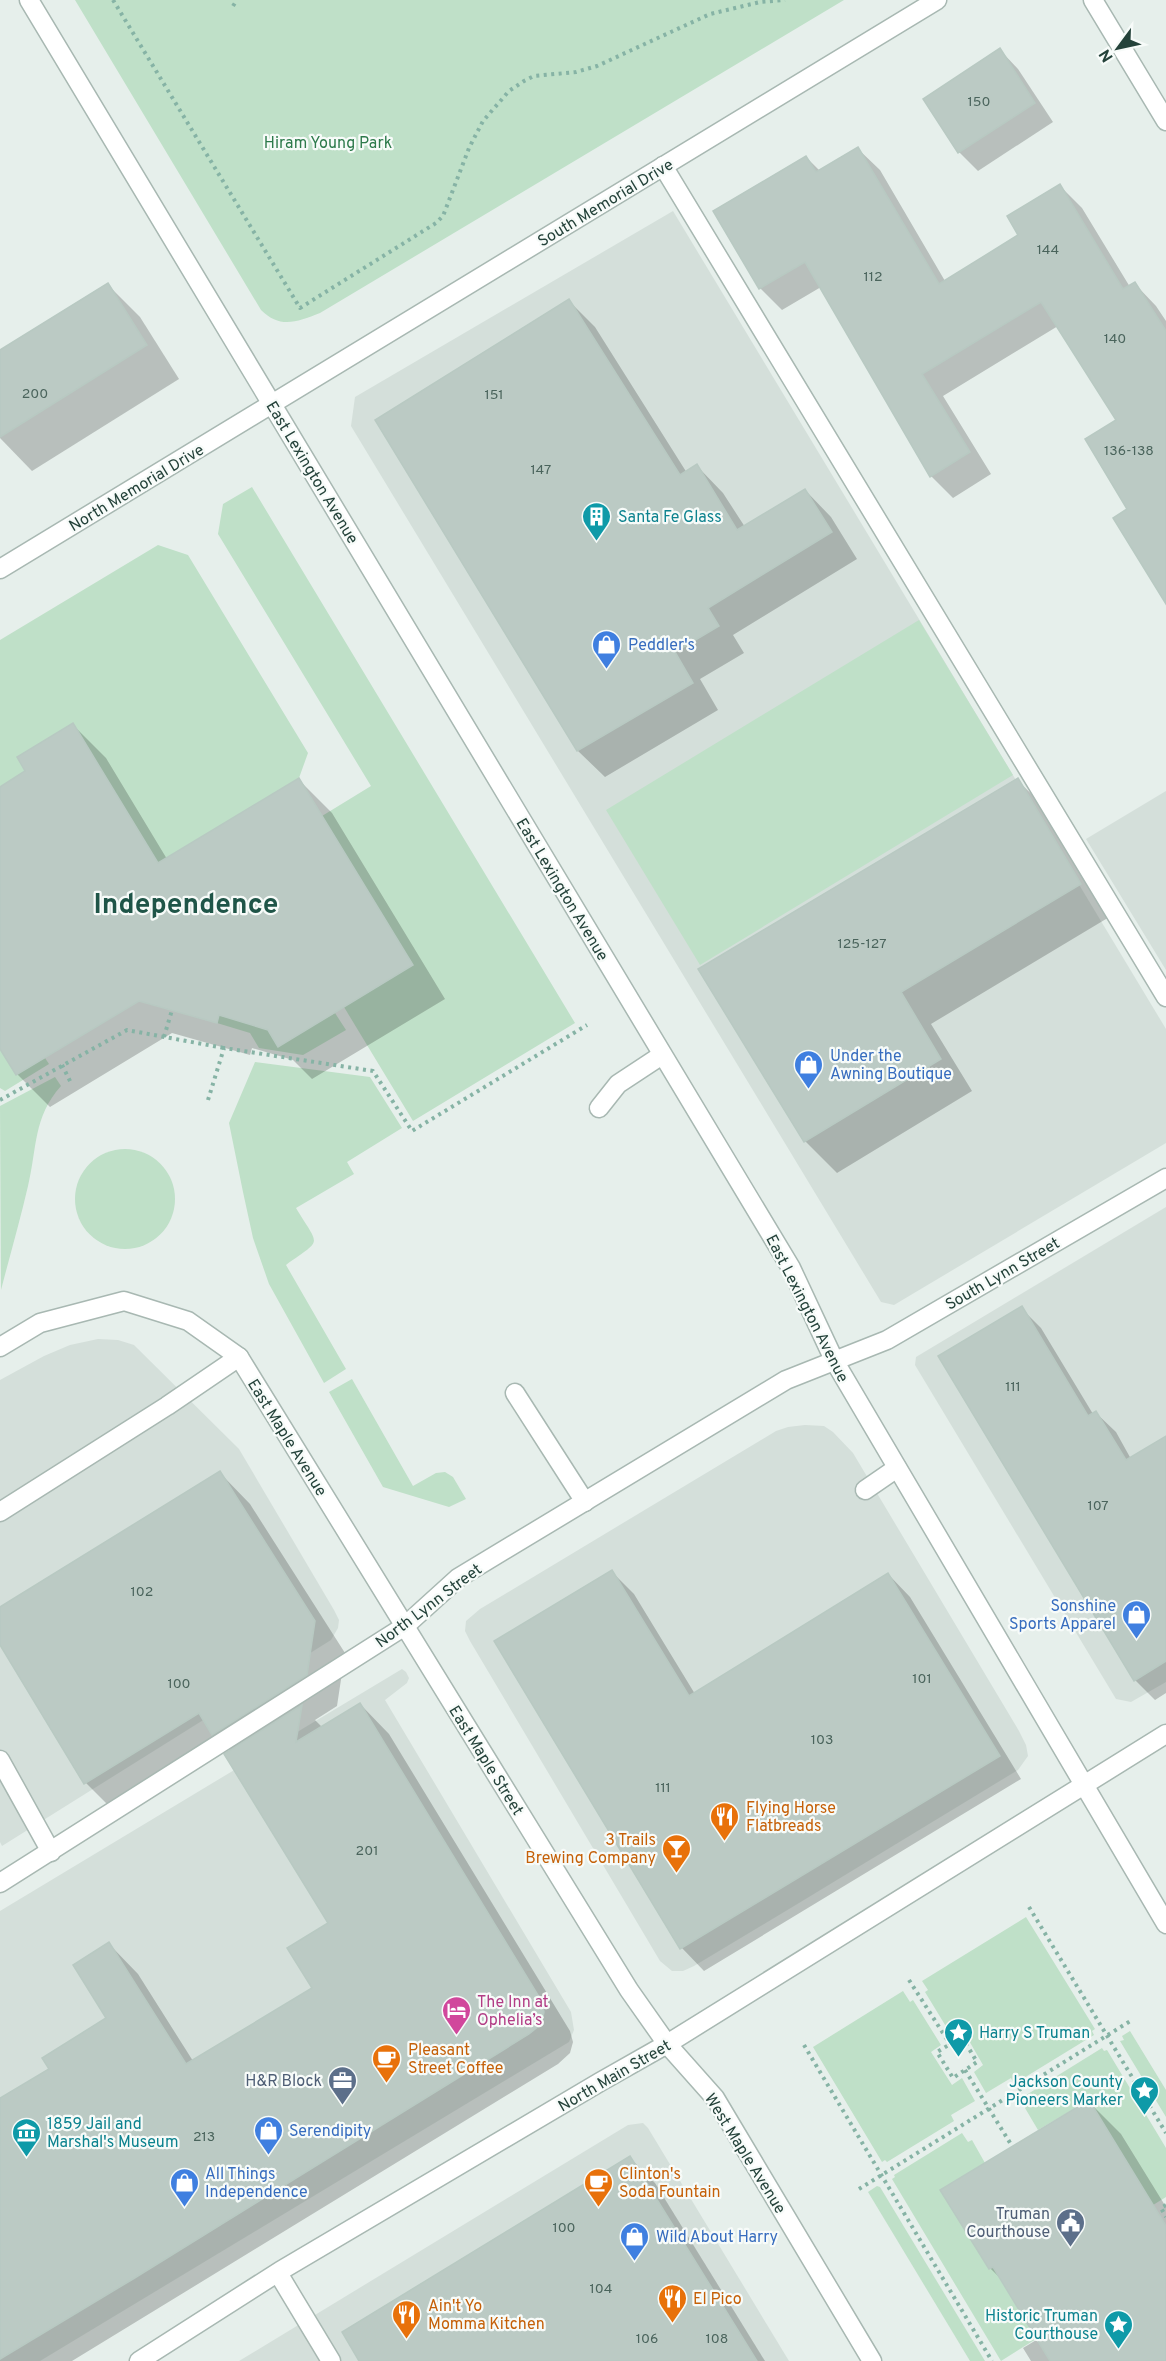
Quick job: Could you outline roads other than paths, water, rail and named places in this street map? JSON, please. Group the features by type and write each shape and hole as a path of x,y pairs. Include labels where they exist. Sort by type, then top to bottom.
{"street":[{"name":"East Lexington Avenue","path":"29,0 791,1268 835,1362 1166,1924"},
{"name":"South Memorial Drive","path":"272,404 937,0"},
{"path":"1094,0 1166,121"},
{"path":"663,166 1166,997"},
{"name":"North Memorial Drive","path":"0,569 272,404"},
{"path":"599,1108 618,1083 662,1055"},
{"name":"South Lynn Street","path":"835,1362 894,1336 1166,1178"},
{"name":"East Maple Avenue","path":"0,1347 40,1323 124,1301 188,1321 239,1357 405,1626"},
{"path":"0,1512 158,1412 239,1357"},
{"name":"North Lynn Street","path":"0,1883 405,1626 458,1578 786,1380 835,1362"},
{"path":"515,1393 585,1502"},
{"path":"865,1490 897,1468"},
{"name":"East Maple Street","path":"405,1626 629,1990 667,2044"},
{"name":"North Main Street","path":"139,2361 278,2273 667,2044 1166,1734"},
{"path":"0,1760 51,1852"},
{"name":"West Maple Avenue","path":"667,2044 715,2098 872,2361"},
{"path":"278,2273 332,2361"}],"place":[{"name":"Santa Fe Glass","path":"597,542"},
{"name":"Peddler's","path":"607,670"},
{"name":"Under the Awning Boutique","path":"809,1090"},
{"name":"Sonshine Sports Apparel","path":"1137,1640"},
{"name":"Flying Horse Flatbreads","path":"725,1842"},
{"name":"3 Trails Brewing Company","path":"677,1874"},
{"name":"The Inn at Ophelia’s","path":"456,2036"},
{"name":"Harry S Truman","path":"958,2058"},
{"name":"Pleasant Street Coffee","path":"387,2084"},
{"name":"H&R Block","path":"343,2106"},
{"name":"Jackson County Pioneers Marker","path":"1144,2116"},
{"name":"Serendipity","path":"268,2156"},
{"name":"1859 Jail and Marshal's Museum","path":"26,2158"},
{"name":"All Things Independence","path":"184,2208"},
{"name":"Clinton's Soda Fountain","path":"598,2208"},
{"name":"Truman Courthouse","path":"1071,2248"},
{"name":"Wild About Harry","path":"635,2262"},
{"name":"El Pico","path":"672,2324"},
{"name":"Ain't Yo Momma Kitchen","path":"407,2340"},
{"name":"Historic Truman Courthouse","path":"1119,2350"}],"district":[{"name":"Independence","path":"186,903"}],"park label":[{"name":"Hiram Young Park","path":"328,142"}]}
